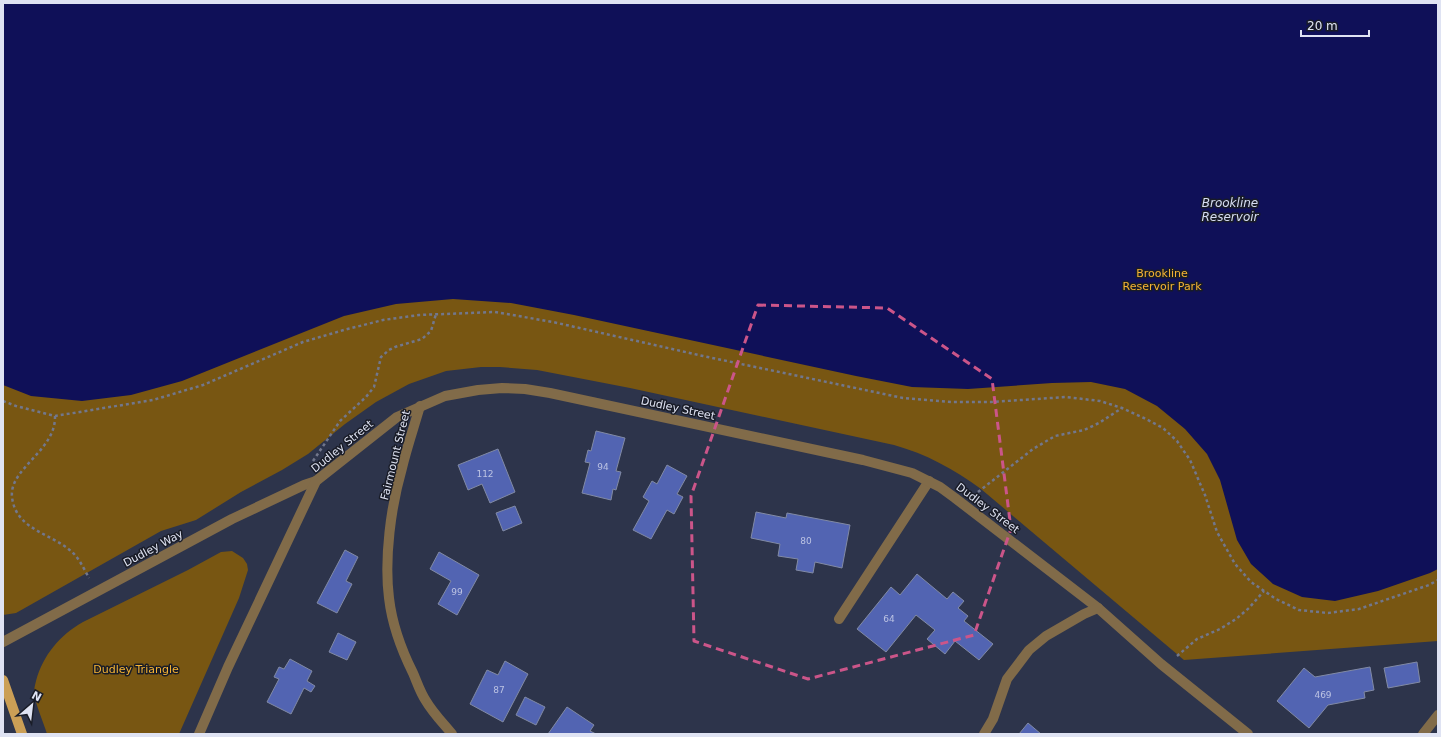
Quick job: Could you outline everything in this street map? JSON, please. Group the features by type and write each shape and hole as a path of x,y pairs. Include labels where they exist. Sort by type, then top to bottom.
{"main road":[{"path":"3,680 22,734"}],"street":[{"name":"Dudley Street","path":"199,734 228,667 316,481 397,417 445,396 478,390 502,388 525,389 572,398 862,460 912,473 929,481 955,498 1098,608 1162,664 1248,734"},
{"name":"Fairmount Street","path":"420,406 402,468 392,517 388,549 389,598 397,635 418,686 425,699 452,734"},
{"name":"Dudley Way","path":"3,642 232,519 304,485 316,481"},
{"path":"839,619 929,481"},
{"path":"984,734 993,719 1007,680 1029,650 1046,636 1084,614 1098,608"},
{"path":"1423,734 1438,715"}],"path":[{"path":"3,402 55,416 153,400 203,385 303,342 383,320 419,315 495,312 553,322 703,356 903,398 952,402 991,402 1066,397 1100,401 1122,408 1163,428 1177,441 1190,460 1205,494 1217,532 1235,564 1251,582 1276,599 1299,610 1328,613 1359,609 1429,585 1438,580"},
{"path":"312,462 340,421 366,397 374,387 381,356 395,347 422,339 431,331 436,314"},
{"path":"978,492 1033,449 1055,436 1084,430 1099,423 1122,408"},
{"path":"55,416 54,429 48,442 23,470 14,485 12,494 13,504 15,511 29,526 63,545 75,555 92,582"},
{"path":"1175,658 1197,639 1220,629 1236,619 1249,608 1264,591"}],"highlighted area":[{"path":"758,305 887,308 992,379 1011,529 974,635 808,679 694,641 691,496"}],"green space":[{"name":"Brookline Reservoir","path":"3,3 1438,3 1438,641 1184,660 981,489 961,475 917,453 894,445 630,388 537,370 500,367 481,367 446,371 409,384 376,402 345,424 308,454 241,492 196,520 161,531 16,613 3,615"},
{"name":"Dudley Triangle","path":"232,551 243,558 247,564 248,570 239,598 179,734 47,734 36,703 34,688 39,672 48,654 67,633 83,622 221,552"}],"water":[{"name":"Brookline Reservoir","path":"3,3 1438,3 1438,569 1378,591 1335,601 1302,597 1273,584 1251,564 1237,540 1220,480 1207,454 1185,429 1157,406 1125,389 1091,382 1052,383 968,389 912,387 511,303 453,299 396,304 344,316 182,381 131,395 82,401 31,396 3,385"}],"building":[{"path":"596,431 625,438 616,471 621,472 616,490 613,489 611,500 582,493 590,463 585,462 588,450 591,451"},
{"path":"498,449 515,492 490,503 482,484 468,490 458,465"},
{"path":"667,465 687,476 677,494 683,497 674,514 667,510 651,539 633,530 649,501 643,497 652,481 657,484"},
{"path":"515,506 522,523 503,531 496,513"},
{"path":"756,512 786,518 787,513 850,525 842,568 815,562 813,573 796,570 798,559 778,556 780,544 751,538"},
{"path":"345,550 358,557 346,581 352,584 337,613 317,603"},
{"path":"439,552 479,575 457,615 438,604 451,581 430,569"},
{"path":"917,574 947,599 953,592 964,601 958,608 968,616 964,621 993,644 979,660 955,641 945,654 927,639 935,630 916,615 886,652 857,629 891,587 900,595"},
{"path":"338,633 356,642 347,660 329,652"},
{"path":"290,659 312,671 307,681 315,686 311,692 304,688 291,714 267,702 279,679 274,677 279,667 284,669"},
{"path":"505,661 528,674 503,722 470,704 487,670 498,675"},
{"path":"1417,662 1420,682 1388,688 1384,668"},
{"path":"1370,667 1374,690 1364,692 1365,698 1328,705 1309,728 1277,701 1304,668 1315,677"},
{"path":"525,697 545,707 536,725 516,715"},
{"path":"567,707 594,725 590,731 596,734 548,734"},
{"path":"1028,723 1041,734 1019,734"}],"park label":[{"name":"Brookline Reservoir Park","path":"1162,279"}]}
